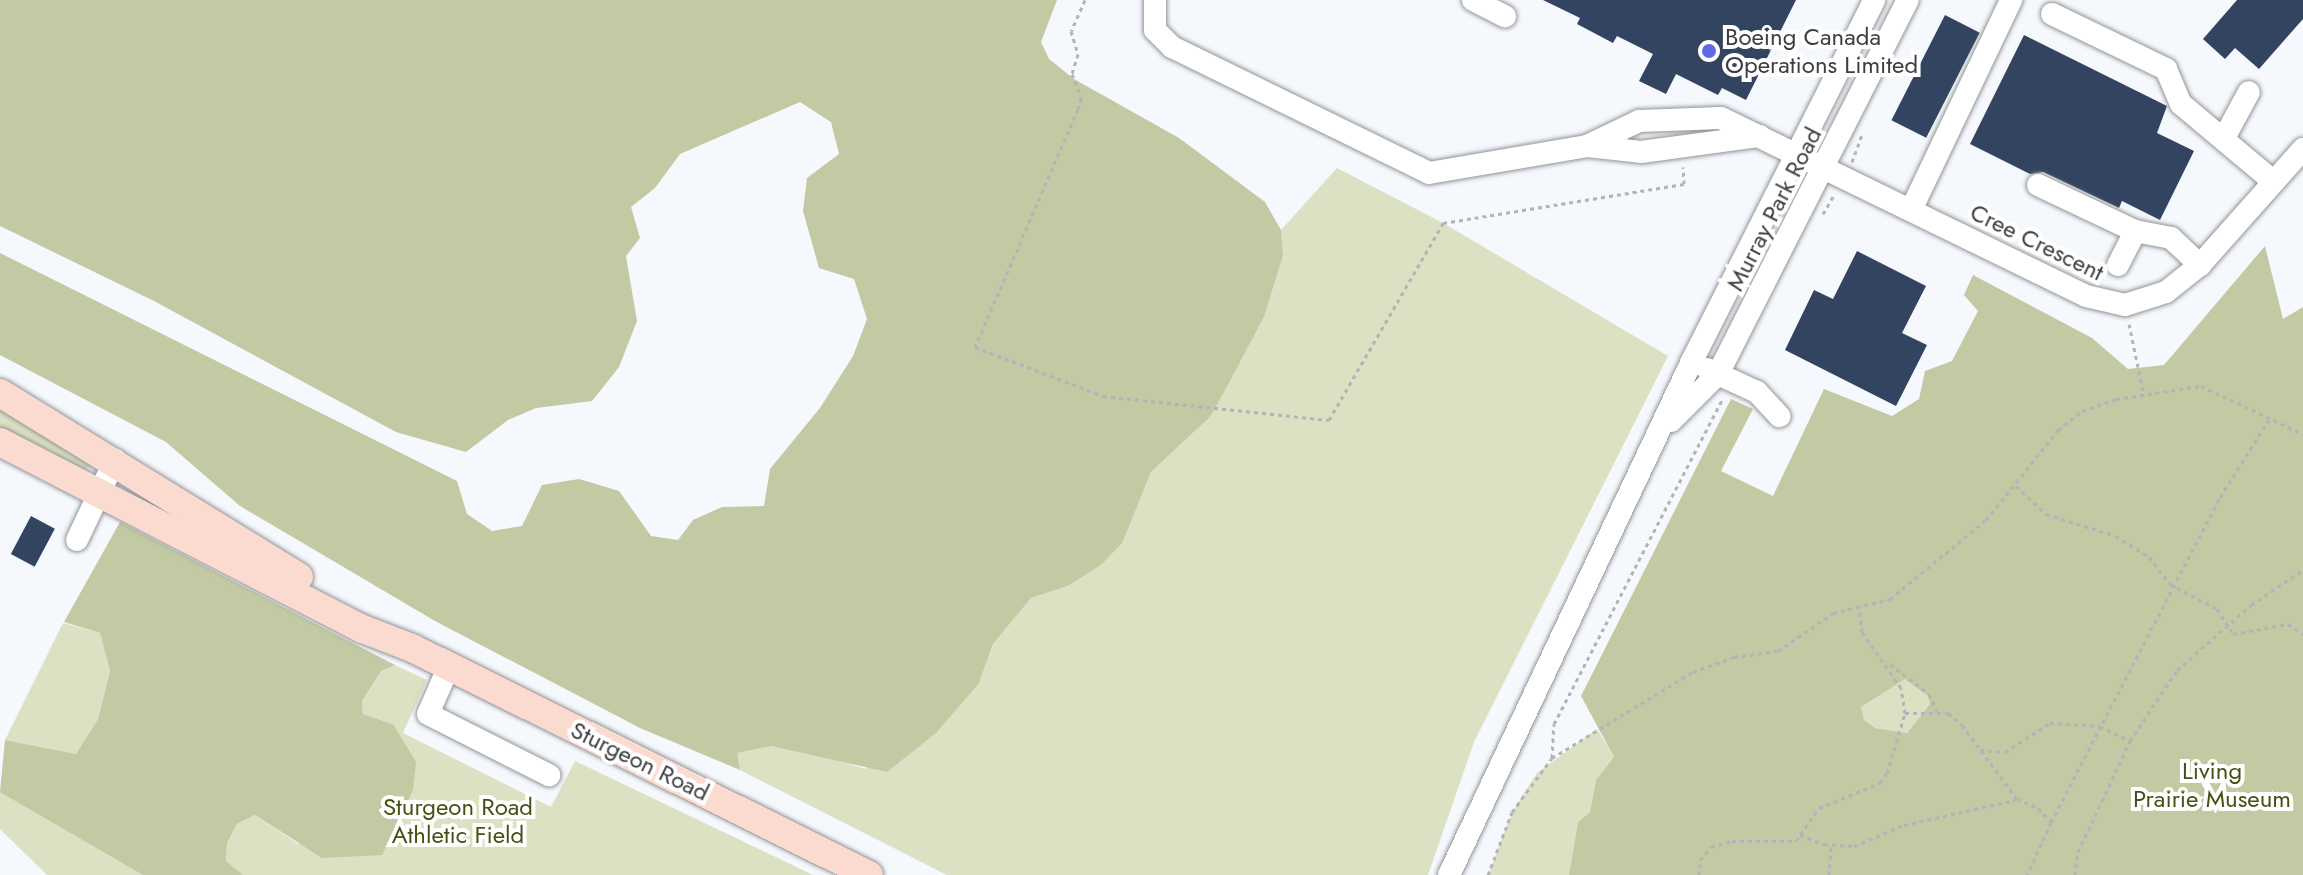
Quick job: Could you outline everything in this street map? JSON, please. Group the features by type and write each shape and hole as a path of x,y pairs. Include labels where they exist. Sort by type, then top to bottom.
{"main road":[{"name":"Sturgeon Road","path":"0,393 115,460 412,648"},
{"name":"Sturgeon Road","path":"0,442 363,629 412,648 869,875"}],"street":[{"path":"1155,0 1155,30 1172,47 1429,173 1587,146 1641,152 1762,135"},
{"path":"1473,0 1505,16"},
{"name":"Murray Park Road","path":"1449,875 1480,802 1665,428 1692,361 1874,0"},
{"name":"Murray Park Road","path":"1665,428 1718,374 1908,0"},
{"path":"1911,210 2011,0"},
{"path":"2052,14 2166,69 2181,104 2274,182"},
{"path":"2224,138 2249,92"},
{"name":"Cree Crescent","path":"1587,146 1639,121 1721,118 1762,135 2086,296 2125,305 2166,292 2200,265 2303,149"},
{"path":"2038,185 2135,231 2171,238 2200,265"},
{"path":"2118,265 2135,231"},
{"path":"1692,361 1757,392 1779,416"},
{"path":"77,540 115,460"},
{"path":"449,666 428,714 549,775"},
{"name":"Murray Park Road","path":"1460,875 1480,802"}],"path":[{"path":"1085,0 1071,31 1078,54 1072,74 1081,98 1078,109 975,347 1103,396 1329,420 1443,223 1684,184 1682,158"},
{"path":"2125,305 2144,395"},
{"path":"1488,875 1522,794 1552,758 1693,672 1734,657 1778,651 1824,617 1881,604 1927,572 1986,520 2072,418 2104,402 2201,386 2303,434"},
{"path":"2027,875 2100,726 2177,587 2220,497 2270,418"},
{"path":"2016,486 2046,514 2116,536 2149,557 2177,587 2217,609 2233,634 2242,635 2288,624 2303,634"},
{"path":"2075,875 2078,852 2130,741 2177,670 2228,625 2303,570"},
{"path":"1859,609 1862,632 1889,664 1921,685 1937,711 1962,725 2017,799 2038,808 2051,822"},
{"path":"1699,875 1700,860 1711,847 1732,841 1781,843 1800,835 1819,808 1880,783 1905,713 1889,664"},
{"path":"1905,713 1937,711"},
{"path":"1978,749 2005,752 2050,723 2100,726 2130,741"},
{"path":"1800,835 1831,845 1854,846 1904,825 2017,799"},
{"path":"1829,875 1831,845"}],"green space":[{"path":"0,0 1057,0 1041,42 1049,59 1074,79 1179,138 1265,202 1281,230 1283,256 1264,317 1210,417 1151,472 1122,543 1101,565 1068,586 1031,598 993,644 979,683 936,733 887,772 772,746 737,753 740,770 640,728 435,621 240,506 166,442 0,355 0,253 457,481 467,514 492,531 522,526 542,485 579,479 619,491 651,536 678,540 693,520 722,507 764,506 770,469 820,408 853,356 867,319 854,279 819,268 803,211 807,178 839,154 831,122 800,102 680,154 655,188 631,207 640,238 626,256 637,321 619,367 592,401 536,408 508,420 466,452 396,432 154,301 0,226"},
{"path":"1337,168 1443,223 1668,356 1474,742 1428,875 947,875 740,770 736,753 772,746 815,753 865,769 979,683 993,644 1031,598 1068,586 1101,565 1121,543 1151,472 1210,417 1264,317 1283,256 1281,230"},
{"name":"Living Prairie Museum","path":"2265,246 2283,319 2303,307 2303,875 1569,875 1578,822 1590,812 1596,780 1614,757 1581,696 1731,399 1753,409 1721,471 1773,496 1824,389 1892,416 1919,399 1925,371 1952,361 1978,311 1964,295 1973,275 2092,338 2128,369 2164,365","holes":["1905,679 1928,696 1930,704 1907,733 1875,728 1864,720 1861,707"]},
{"path":"0,406 90,461 91,467 78,472 0,433"},
{"path":"120,522 395,665 381,671 362,701 363,714 393,724 416,762 413,790 382,855 322,858 255,815 237,824 227,843 226,861 243,875 143,875 0,792 5,740 76,754 98,719 110,671 100,633 64,622"},
{"path":"63,623 100,633 110,671 98,719 76,754 5,740"},
{"name":"Sturgeon Road Athletic Field","path":"395,665 427,680 403,733 551,807 575,761 813,875 243,875 226,861 227,843 237,824 255,815 298,844 394,724 363,714 362,701 381,671"},
{"path":"1905,678 1928,696 1930,704 1907,733 1875,728 1864,720 1861,707"},
{"path":"1597,729 1614,757 1596,780 1590,812 1578,822 1569,875 1488,875 1512,812 1537,773"},
{"path":"0,792 65,825 143,875 47,875 0,829"}],"building":[{"name":"Boeing Canada Operations Limited","path":"1543,0 1796,0 1746,100 1722,88 1718,95 1676,74 1666,94 1639,81 1653,54 1617,36 1613,43 1577,24 1580,18"},
{"path":"2237,0 2303,0 2303,19 2259,69 2235,48 2225,59 2203,39"},
{"path":"1945,15 1980,33 1926,138 1891,120"},
{"path":"2024,35 2167,106 2157,133 2194,151 2160,220 2122,201 2119,208 2043,172 2030,174 1970,144"},
{"path":"1857,251 1926,286 1902,333 1927,345 1896,406 1785,350 1814,290 1833,299"},
{"path":"31,516 55,529 35,567 11,554"}],"place":[{"name":"Boeing Canada Operations Limited","path":"1709,51"}]}
